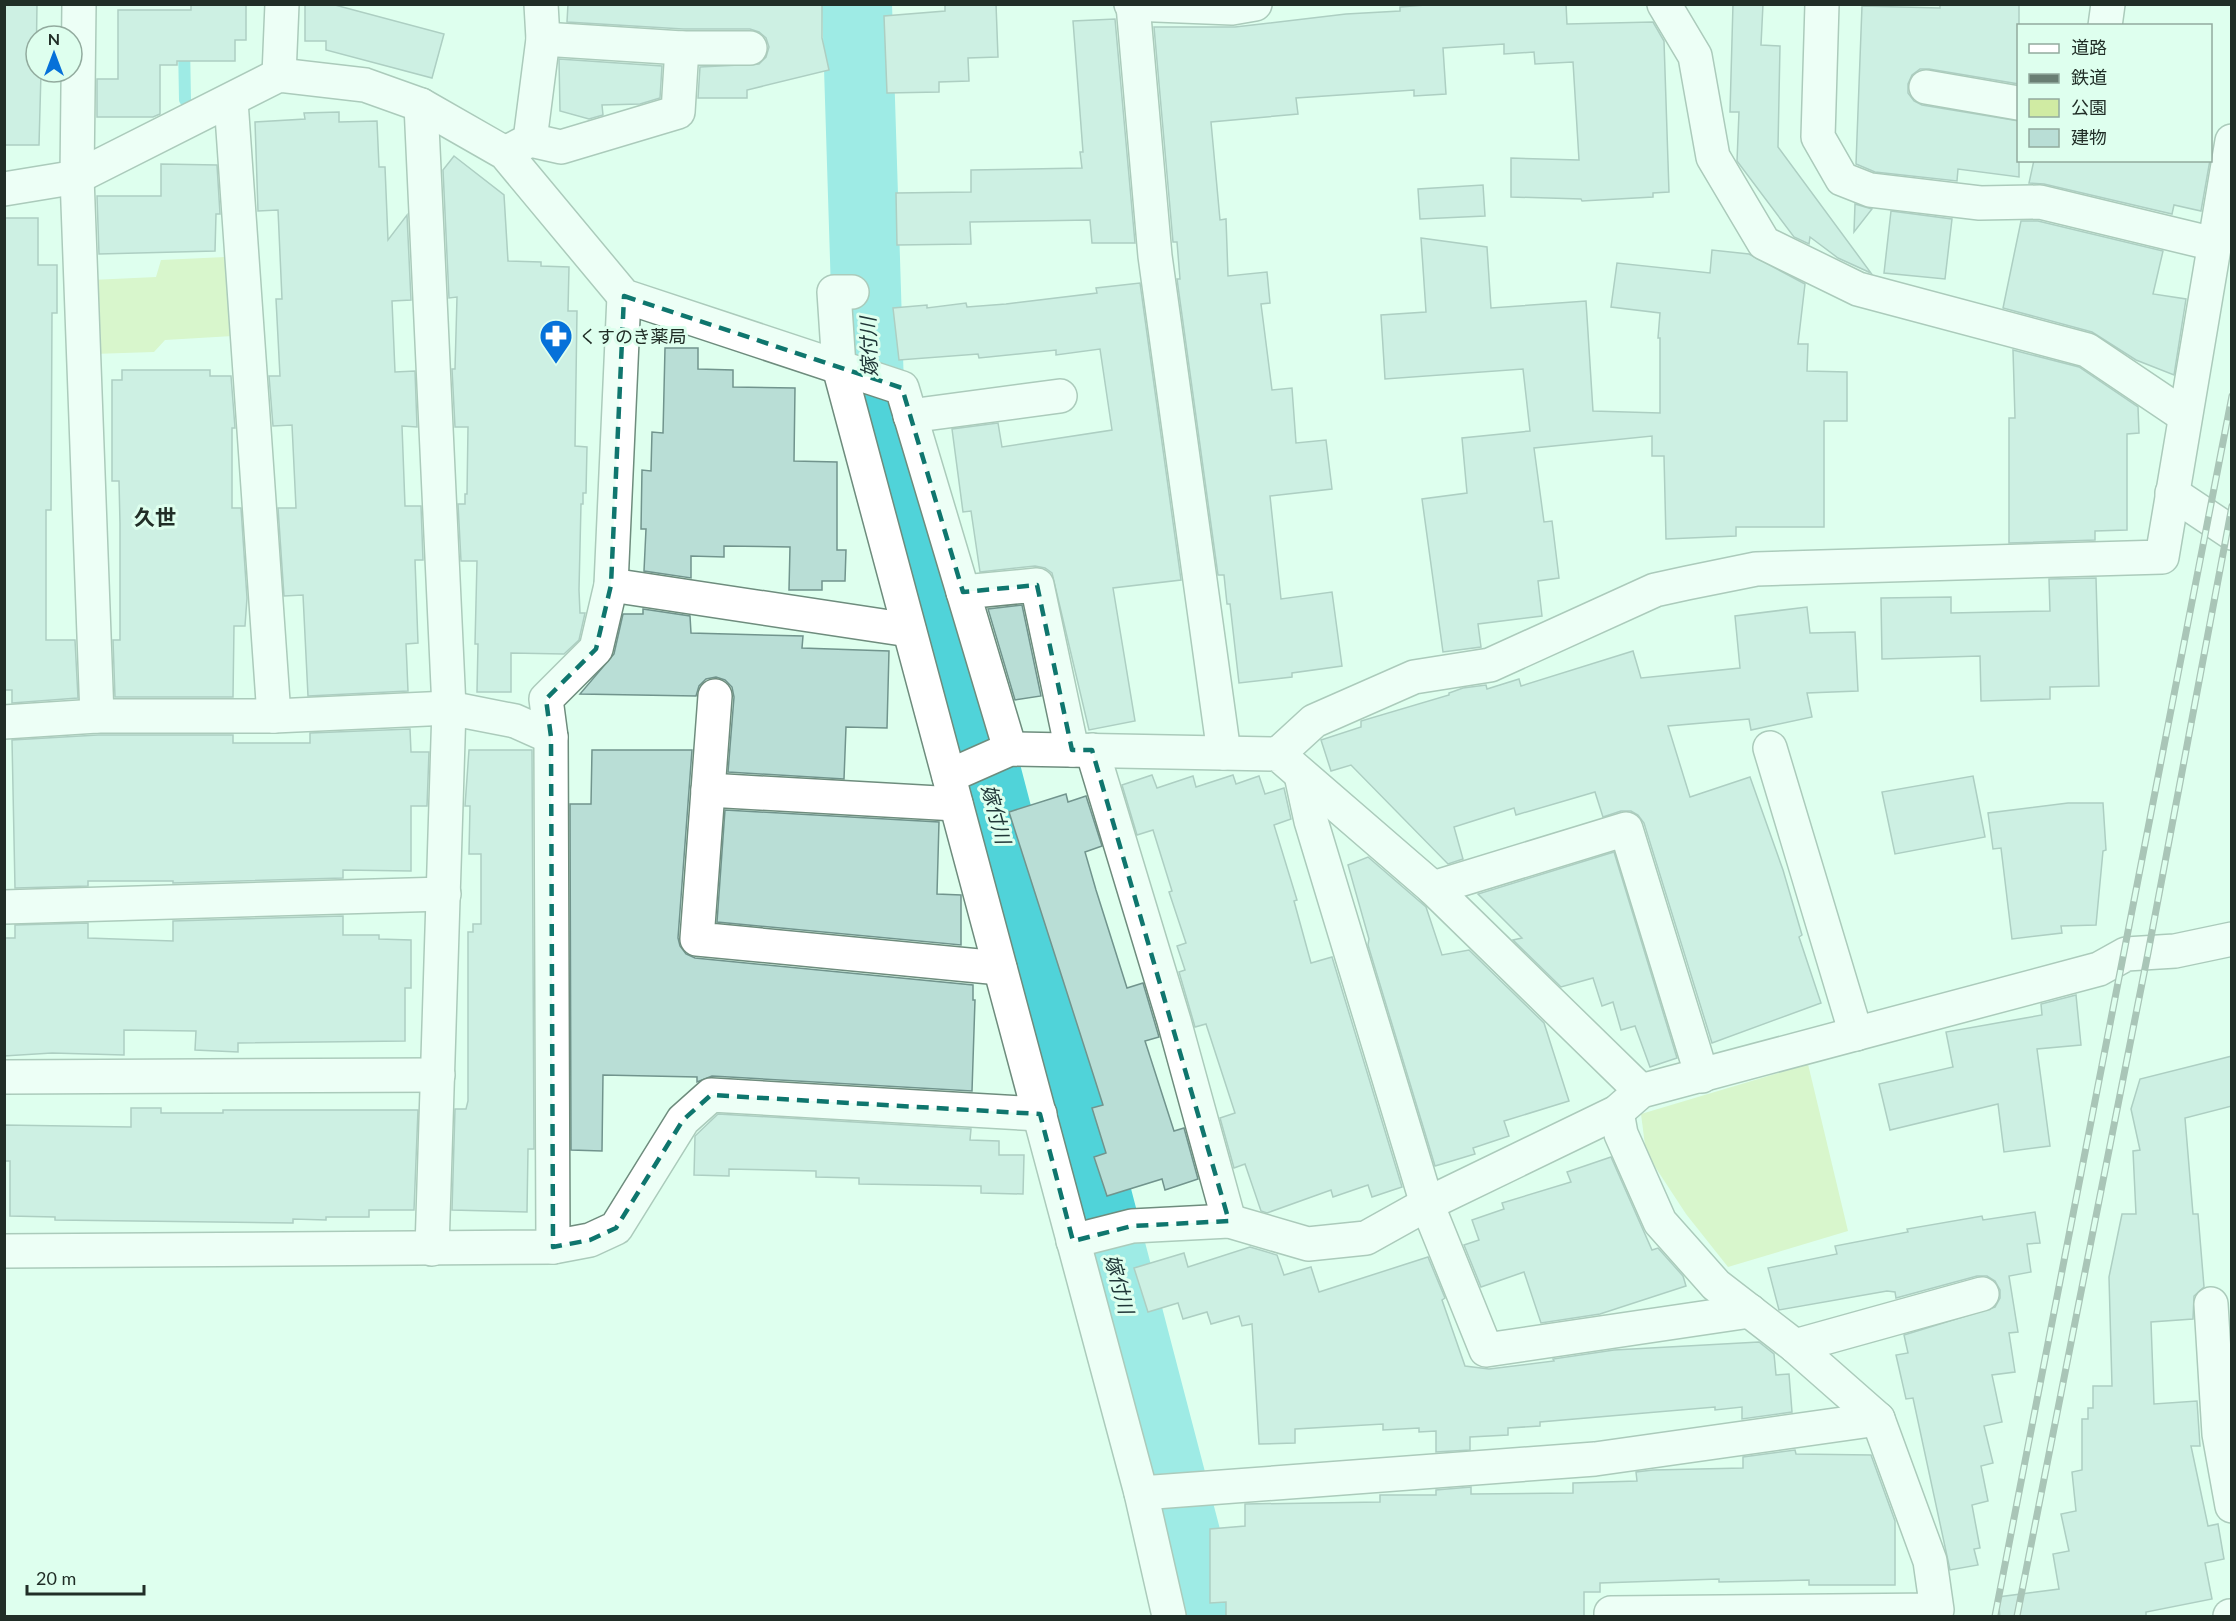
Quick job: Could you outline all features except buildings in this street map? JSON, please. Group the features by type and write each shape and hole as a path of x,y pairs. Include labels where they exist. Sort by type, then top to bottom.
{"street":[{"path":"79,4 77,177 97,716"},
{"path":"279,75 282,4"},
{"path":"541,4 543,39 517,147 624,296 839,366 906,402 1060,396"},
{"path":"1224,753 1155,256 1132,5 1232,9 1255,4"},
{"path":"1664,4 1695,56 1713,158 1764,243 1857,289 2087,350 2185,416"},
{"path":"1822,4 1818,137 1842,179 1870,190 1980,203 2040,202 2214,244"},
{"path":"2105,24 2108,4"},
{"path":"543,39 682,48 750,48"},
{"path":"4,189 77,177 279,75 365,85 421,105 517,147 561,147 678,112 682,48"},
{"path":"1926,87 2017,103"},
{"path":"231,101 274,716"},
{"path":"421,105 449,708 432,1249"},
{"path":"1750,1311 1486,1350 1427,1204 1315,832 1290,765 1314,721 1413,677 1490,665 1655,590 1756,569 2162,557 2231,142 2212,138"},
{"path":"852,292 834,292 839,366 1141,1493 1170,1617"},
{"path":"553,1247 551,737 546,699 596,649 611,585 624,296"},
{"path":"906,402 1010,749"},
{"path":"2172,493 2232,533"},
{"path":"611,585 909,630"},
{"path":"963,592 1036,585 1082,750 1174,1021 1229,1221"},
{"path":"715,696 697,939 1000,968"},
{"path":"4,722 97,716 274,716 449,708 515,721 551,737"},
{"path":"1770,748 1856,1034"},
{"path":"708,790 952,790 1010,749 1224,753 1290,765 1433,888 1629,1101"},
{"path":"1433,888 1626,829 1702,1076"},
{"path":"4,907 444,894"},
{"path":"1073,1241 1132,1226 1229,1221 1308,1244 1366,1238 1427,1204 1629,1101 1702,1076 2099,969 2126,954 2175,951 2232,939"},
{"path":"4,1077 438,1076"},
{"path":"4,1251 553,1247 590,1240 616,1228 683,1120 711,1095 1040,1114"},
{"path":"1611,1617 1611,1614 1937,1610 1930,1561 1878,1419 1795,1346 1716,1285 1660,1222 1621,1134 1629,1101"},
{"path":"1795,1346 1982,1293"},
{"path":"2211,1305 2218,1434 2232,1506"},
{"path":"1141,1493 1595,1459 1878,1419"}],"highlighted area":[{"path":"624,296 902,388 963,592 1037,585 1072,750 1092,750 1229,1221 1132,1226 1073,1241 1040,1114 711,1095 683,1120 616,1228 590,1240 553,1247 551,737 546,699 596,649 611,585"}],"green space":[{"path":"225,257 233,336 165,340 154,352 93,354 91,280 156,277 161,260"},
{"path":"1808,1064 1848,1231 1728,1267 1686,1214 1646,1153 1641,1114"}],"waterway":[{"name":"嫁付川","path":"857,4 869,387 987,776 1189,1549 1202,1616"},
{"path":"184,44 185,100"}],"railway":[{"path":"1995,1616 2232,396"},
{"path":"2017,1616 2148,953 2232,506"}],"place":[{"name":"くすのき薬局","path":"556,365"}],"district":[{"name":"久世","path":"155,516"}]}
